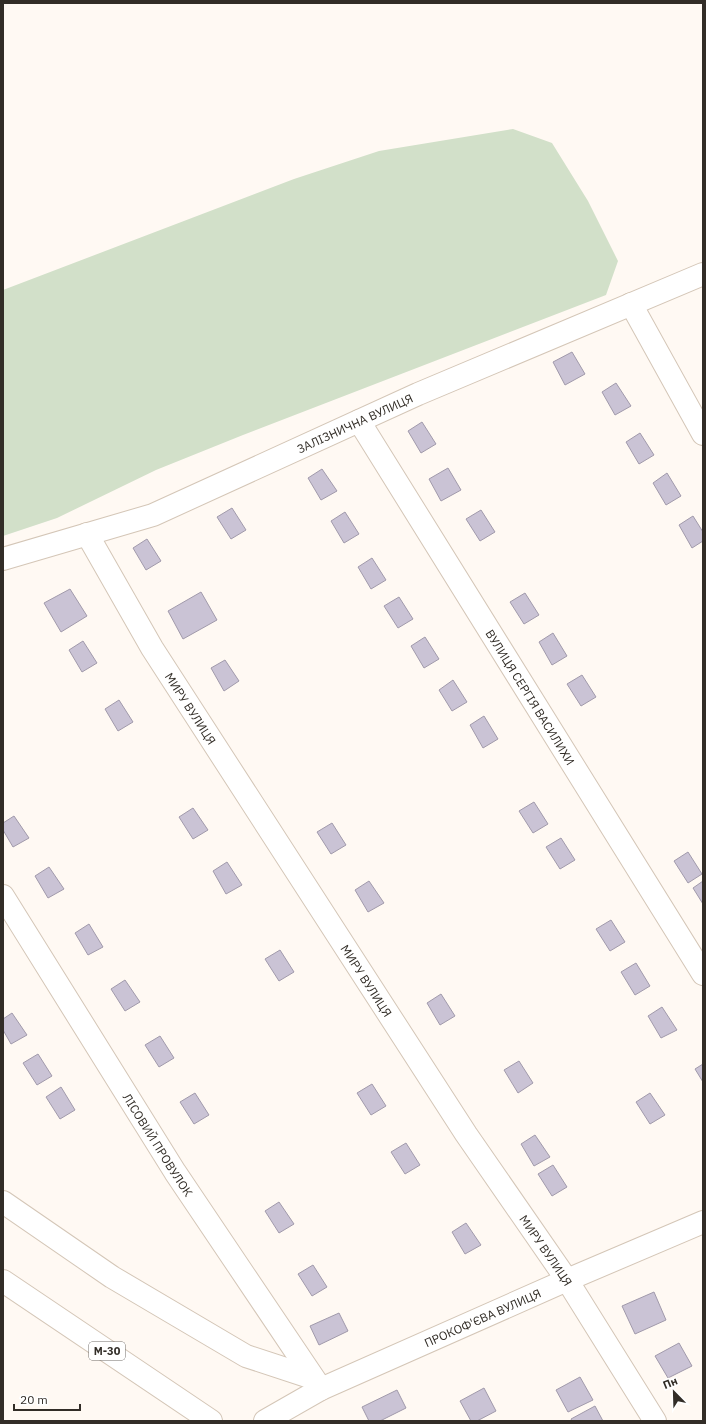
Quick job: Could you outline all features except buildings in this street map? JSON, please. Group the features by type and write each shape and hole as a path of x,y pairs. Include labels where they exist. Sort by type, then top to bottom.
{"main road":[{"name":"ЗАЛІЗНИЧНА ВУЛИЦЯ","path":"3,559 153,515 418,394 703,274"},
{"path":"630,304 703,434"},
{"name":"ВУЛИЦЯ СЕРГІЯ ВАСИЛИХИ","path":"359,421 703,974"},
{"name":"МИРУ ВУЛИЦЯ","path":"87,534 152,648 466,1134 567,1280 655,1421"},
{"name":"ЛІСОВИЙ ПРОВУЛОК","path":"3,896 175,1172 317,1384"},
{"path":"3,1202 112,1277 246,1356 317,1384"},
{"name":"ПРОКОФ'ЄВА ВУЛИЦЯ","path":"265,1421 317,1384 703,1222"},
{"name":"М-30","path":"3,1281 211,1421"}],"green space":[{"path":"513,129 552,143 588,201 618,261 606,295 243,435 156,470 57,518 3,536 3,290 294,179 379,151"}]}
